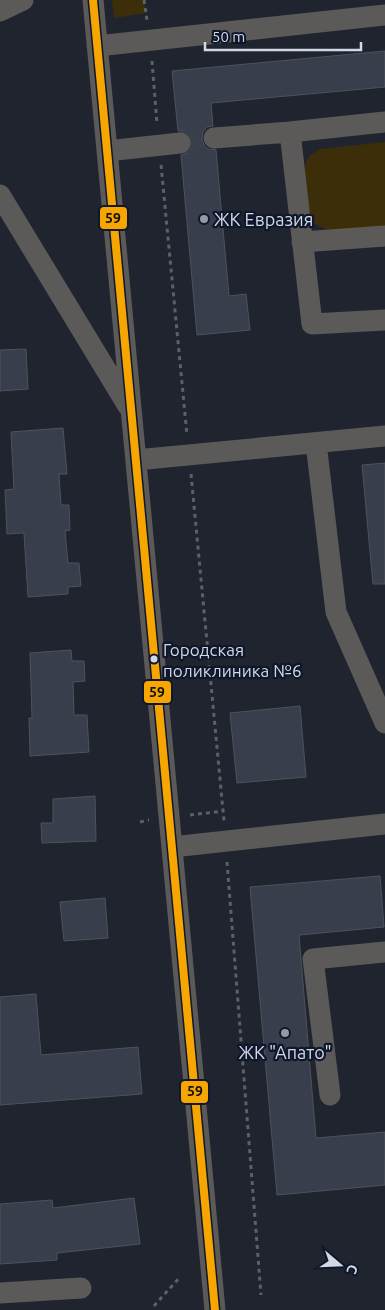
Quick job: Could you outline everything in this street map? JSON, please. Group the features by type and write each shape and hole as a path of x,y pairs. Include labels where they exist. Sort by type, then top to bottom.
{"street":[{"path":"0,11 21,0"},
{"path":"93,0 215,1310"},
{"path":"97,46 385,15"},
{"path":"214,138 385,122"},
{"path":"290,132 312,324 385,320"},
{"path":"107,152 180,143"},
{"path":"0,195 131,412"},
{"path":"302,242 385,236"},
{"path":"136,460 385,436"},
{"path":"316,443 336,612 385,723"},
{"path":"172,847 385,824"},
{"path":"330,1095 313,958 385,952"},
{"path":"0,1293 81,1288"}],"path":[{"path":"150,40 158,145 224,810 261,1295"},
{"path":"154,1306 180,1277"}],"shaded area":[{"path":"112,0 144,0 146,13 114,18"},
{"path":"385,142 385,226 330,231 315,224 308,216 303,190 305,165 309,156 320,149"}],"building":[{"name":"ЖК Евразия","path":"385,51 385,87 211,103 213,126 207,127 203,132 202,139 208,149 216,150 229,296 246,294 250,330 197,335 181,155 188,153 192,142 190,135 185,131 178,131 172,71"},
{"path":"26,349 28,389 0,391 0,350"},
{"path":"63,428 67,474 59,474 61,505 69,505 70,530 65,531 68,563 79,563 81,586 68,587 68,594 28,597 24,533 7,534 5,490 14,489 11,432"},
{"path":"385,463 385,584 373,584 362,465"},
{"path":"71,650 72,661 84,661 85,681 73,682 74,715 87,715 89,752 30,756 29,718 32,718 30,653"},
{"path":"300,706 306,777 237,783 230,713"},
{"path":"95,796 96,841 42,843 41,823 53,823 53,799"},
{"name":"ЖК \"Апато\"","path":"380,876 384,927 299,935 316,1138 385,1132 385,1185 277,1195 250,887"},
{"path":"105,898 108,938 64,941 60,902"},
{"path":"36,994 41,1055 138,1047 142,1094 0,1105 0,997"},
{"path":"134,1198 140,1244 57,1253 57,1260 0,1264 0,1204 52,1200 53,1208"}],"tunnel":[{"path":"180,143 214,138"}],"transit line":[{"name":"59","path":"93,0 215,1310"}],"place":[{"name":"ЖК Евразия","path":"204,219"},
{"name":"Городская поликлиника №6","path":"154,659"},
{"name":"ЖК \"Апато\"","path":"285,1033"}]}
